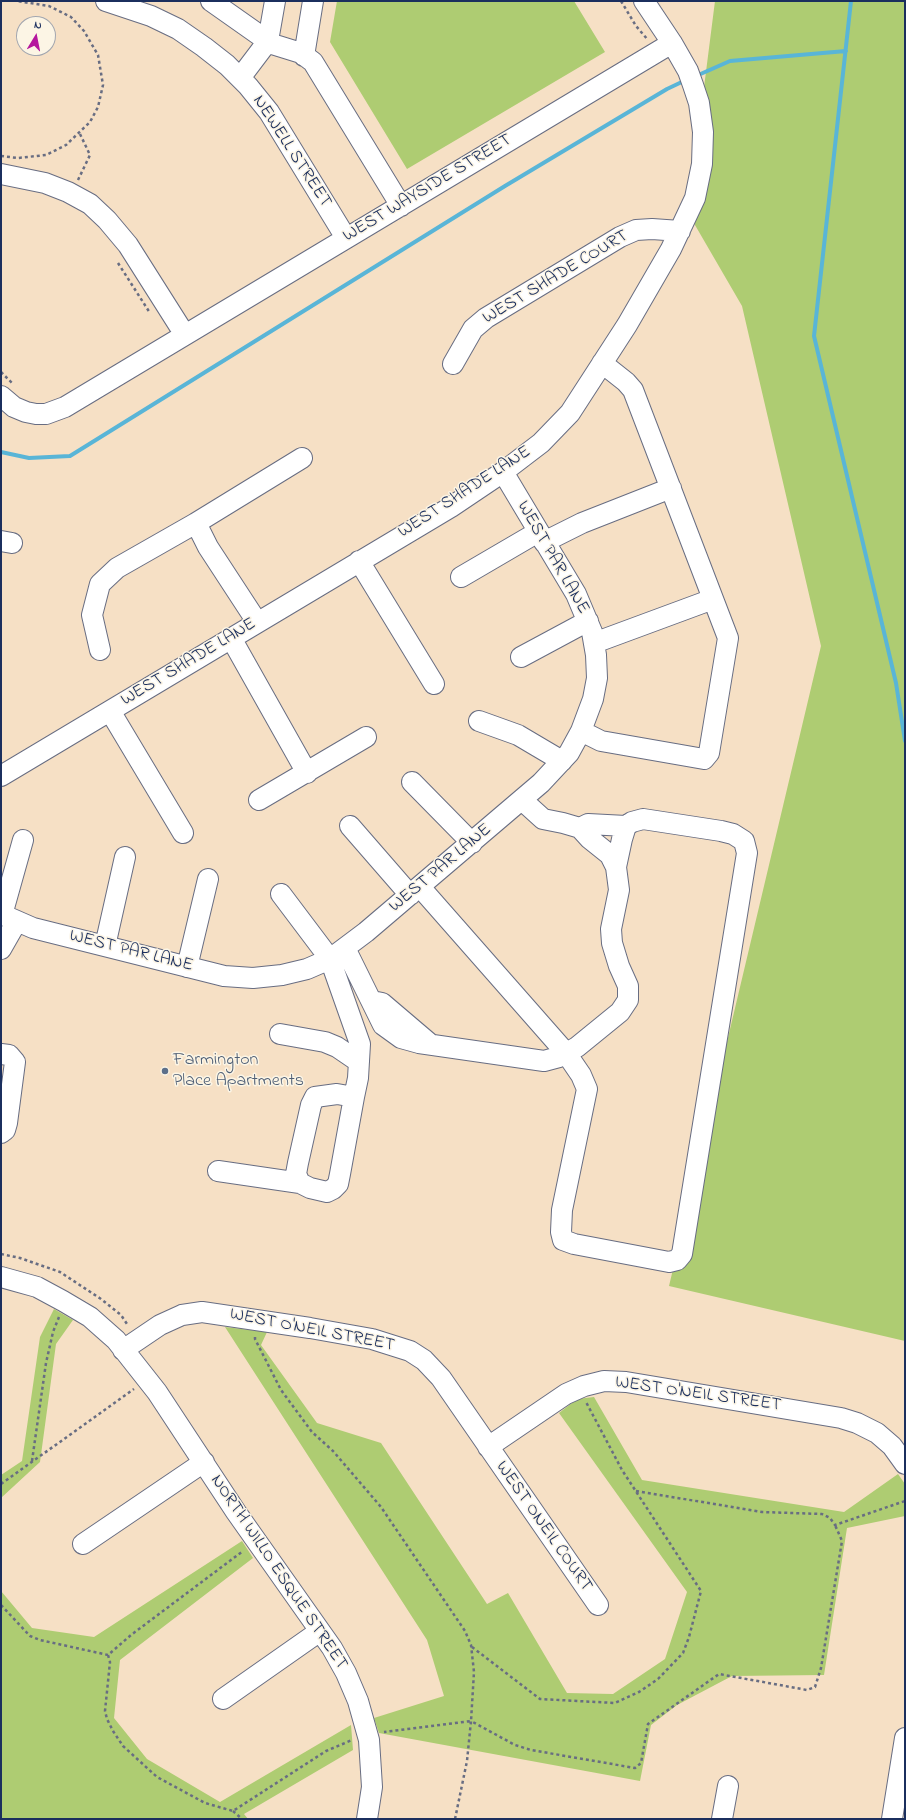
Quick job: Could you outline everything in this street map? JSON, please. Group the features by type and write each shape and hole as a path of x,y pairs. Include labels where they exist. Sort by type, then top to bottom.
{"street":[{"name":"NEWELL STREET","path":"106,1 154,8 178,29 204,46 227,65 269,112 346,238"},
{"path":"211,1 268,41 304,56 313,62 401,206"},
{"path":"240,78 268,41 274,1"},
{"path":"304,56 313,1"},
{"name":"WEST SHADE LANE","path":"1,776 256,622 451,507 503,472 541,443 570,413 672,249 695,198 702,164 703,132 699,103 690,78 672,43 644,1"},
{"name":"WEST WAYSIDE STREET","path":"8,391 14,407 26,412 46,414 65,407 672,43"},
{"path":"1,174 45,183 68,192 90,204 107,220 128,245 185,335"},
{"name":"WEST SHADE COURT","path":"453,364 473,329 486,318 620,237 636,230 652,229 680,231"},
{"path":"581,731 601,740 704,759 709,753 728,638 633,390 626,382 602,363"},
{"path":"100,650 92,615 100,584 117,568 196,523 302,458"},
{"name":"WEST PAR LANE","path":"7,917 33,928 224,976 253,978 282,975 301,971 337,954 415,891 541,783 569,753 581,731 593,699 597,678 594,643 588,620 576,594 503,472"},
{"path":"461,577 541,537 671,488"},
{"path":"196,523 208,547 256,622"},
{"path":"359,561 434,684"},
{"path":"594,643 713,599"},
{"path":"521,657 588,620"},
{"path":"230,638 307,772"},
{"path":"110,711 183,833"},
{"path":"479,721 518,735 562,761"},
{"path":"259,800 366,737"},
{"path":"412,782 472,843"},
{"path":"522,800 542,819 580,828 590,839 610,855 616,867"},
{"path":"350,826 415,891 566,1053 581,1075 587,1089 562,1210 561,1232 564,1240 574,1244 669,1262 677,1260 682,1254 747,853 744,841 734,834 643,819 632,822 626,826 588,824 580,828"},
{"path":"281,894 337,954 372,1001 383,1025 401,1038 430,1044 544,1061 558,1057 577,1047 620,1012 628,1000 628,986 618,966 612,944 611,929 618,890 616,867 626,826"},
{"path":"1,949 23,840"},
{"path":"105,946 125,857"},
{"path":"187,966 208,879"},
{"path":"218,1171 300,1183 310,1188 327,1192 338,1184 354,1098 360,1044 337,954"},
{"path":"280,1034 325,1042 337,1047 359,1062"},
{"path":"1,1054 9,1055 15,1062 7,1123 5,1130 1,1133"},
{"path":"300,1183 296,1174 311,1105 315,1097 337,1094 354,1098"},
{"path":"1,1277 37,1287 63,1300 90,1317 116,1340 123,1350"},
{"name":"WEST O'NEIL STREET","path":"123,1350 160,1325 182,1315 202,1312 372,1339 410,1351 424,1360 440,1378 488,1448 566,1394 584,1386 604,1381 626,1382 841,1418 857,1423 877,1433 892,1446 905,1464"},
{"name":"NORTH WILLO ESQUE STREET","path":"123,1350 157,1392 332,1648 349,1680 358,1701 368,1736 372,1787 371,1818"},
{"name":"WEST ONEIL COURT","path":"488,1448 598,1605"},
{"path":"83,1544 204,1462"},
{"path":"222,1698 320,1631"},
{"path":"892,1819 905,1738"},
{"path":"722,1819 728,1786"}],"path":[{"path":"1,156 18,158 46,154 66,145 80,134 90,122 103,85 98,55 84,31 71,17 49,6 18,1"},
{"path":"621,1 636,26 648,41"},
{"path":"78,180 90,155 80,134"},
{"path":"115,258 153,318"},
{"path":"1,372 8,391"},
{"path":"1,1254 20,1258 60,1272 101,1299 121,1315 127,1324"},
{"path":"32,1462 46,1363 53,1332 60,1315"},
{"path":"1,1484 137,1387"},
{"path":"471,1646 540,1699 615,1703 638,1692 658,1679 683,1653 701,1591 622,1470 584,1399"},
{"path":"455,1819 467,1760 471,1721 515,1745 531,1750 635,1768 640,1763 648,1724 719,1674 808,1690 815,1687 821,1668 842,1541 830,1518 822,1514 762,1512 636,1491"},
{"path":"835,1525 905,1501"},
{"path":"1,1605 30,1636 40,1640 108,1655 131,1635 246,1549"},
{"path":"233,1811 242,1819"}],"green space":[{"path":"337,1 574,1 605,52 407,169 330,42"},
{"path":"715,1 905,1 905,1341 669,1286 821,646 742,306 688,213"},
{"path":"54,1309 73,1320 56,1344 40,1462 1,1498 1,1475 22,1461 40,1337"},
{"path":"225,1327 267,1332 261,1345 317,1423 381,1443 487,1604 508,1593 567,1693 613,1694 665,1659 687,1592 559,1413 577,1399 594,1397 642,1480 844,1512 898,1474 905,1484 905,1516 847,1528 824,1675 732,1676 677,1705 651,1725 640,1781 379,1733 374,1718 444,1696 427,1640"},
{"path":"242,1541 253,1558 120,1660 114,1718 147,1759 220,1802 351,1725 353,1750 244,1814 248,1819 1,1819 1,1591 32,1628 94,1637"}],"waterway":[{"path":"851,1 814,336 896,683 905,741"},
{"path":"696,76 730,61 846,51"},
{"path":"1,452 29,458 70,456 505,186 667,89 686,80"}],"place":[{"name":"Farmington Place Apartments","path":"165,1071"}]}
